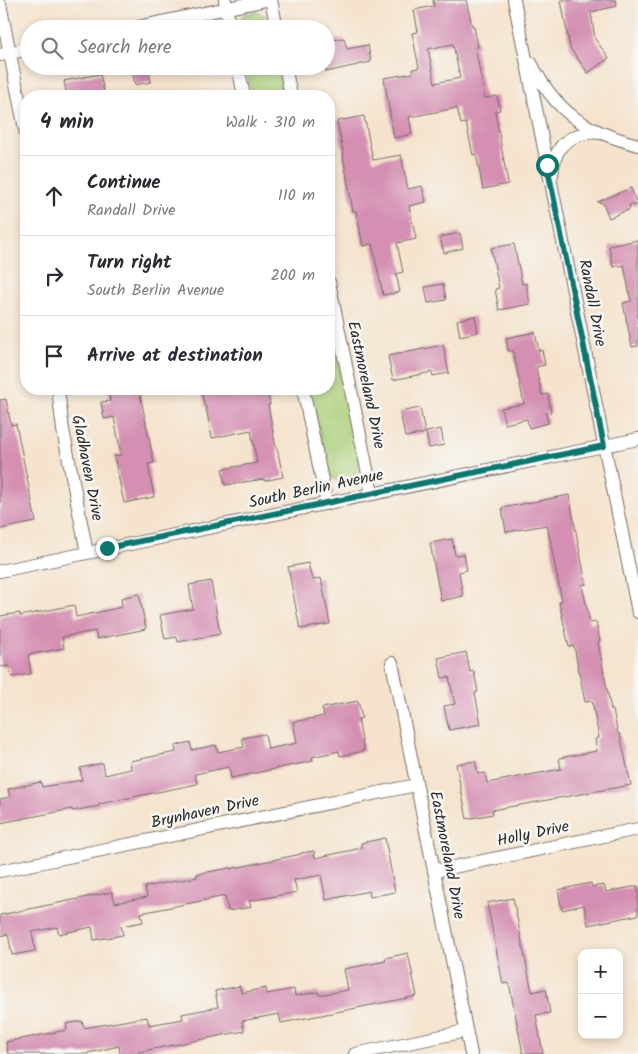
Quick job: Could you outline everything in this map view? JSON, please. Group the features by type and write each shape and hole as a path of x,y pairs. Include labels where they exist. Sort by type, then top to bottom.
{"street":[{"path":"163,20 225,4 266,0"},
{"path":"271,0 275,20"},
{"name":"Randall Drive","path":"514,0 638,612"},
{"path":"0,4 5,54 20,111"},
{"path":"225,4 228,20"},
{"path":"523,45 535,71 555,100 582,123 607,135"},
{"path":"5,54 20,51"},
{"path":"240,75 243,90"},
{"path":"287,75 290,90"},
{"path":"551,184 559,148 570,139 583,133 607,135 638,145"},
{"name":"Eastmoreland Drive","path":"335,312 372,494"},
{"name":"Gladhaven Drive","path":"59,395 63,430 87,553"},
{"path":"304,395 327,504"},
{"name":"South Berlin Avenue","path":"0,570 638,439"},
{"name":"Eastmoreland Drive","path":"392,663 471,1054"},
{"name":"Brynhaven Drive","path":"0,871 416,785"},
{"name":"Holly Drive","path":"434,871 638,829"},
{"path":"355,1054 466,1031"}],"green space":[{"path":"255,11 268,20 240,20 242,16"},
{"path":"248,75 280,75 284,90 251,90"},
{"path":"335,345 359,464 355,476 345,482 334,479 327,469 312,395 335,395"}],"building":[{"path":"433,0 466,0 472,26 474,26 478,47 475,47 485,98 497,96 500,110 495,111 508,184 483,189 476,154 473,155 466,123 461,124 457,108 409,117 412,134 394,138 384,78 413,73 412,69 419,68 412,33 418,32 414,10 434,6","holes":["453,44 460,78 435,83 428,49"]},
{"path":"561,0 616,0 617,6 591,12 595,39 609,58 588,73 570,48"},
{"path":"344,38 347,49 368,45 371,62 335,70 335,40"},
{"path":"100,75 104,90 66,90 64,81"},
{"path":"133,75 150,75 151,82 135,85"},
{"path":"364,116 373,160 401,155 408,189 422,186 426,202 409,206 416,239 397,243 403,272 396,274 400,292 383,295 372,244 363,246 356,211 353,211 337,121"},
{"path":"631,188 637,205 629,205 630,209 609,218 603,203 597,202"},
{"path":"460,233 463,248 444,253 440,237"},
{"path":"638,240 638,346 632,347 623,303 631,301 624,265 613,267 609,246"},
{"path":"514,244 522,284 526,283 530,304 499,310 495,289 499,288 491,248"},
{"path":"443,284 446,300 428,303 425,287"},
{"path":"475,316 478,332 460,336 457,320"},
{"path":"535,332 539,351 542,350 545,365 536,367 542,395 548,394 551,412 546,413 548,423 529,428 527,419 505,424 501,408 524,404 513,351 508,351 506,338"},
{"path":"443,345 449,373 433,376 432,372 393,380 388,356"},
{"path":"109,395 140,395 154,463 148,464 154,497 124,503 114,456 121,455 114,417 104,419 101,402 110,401"},
{"path":"202,395 268,395 270,405 268,405 283,477 225,485 222,469 257,463 251,430 212,438"},
{"path":"6,399 11,425 16,424 36,522 0,529 0,400"},
{"path":"420,408 425,433 405,437 400,412"},
{"path":"441,429 444,445 429,448 426,432"},
{"path":"569,495 586,584 582,585 590,623 596,622 611,710 613,710 618,734 620,734 631,785 492,810 493,814 467,819 456,764 475,761 478,774 485,773 487,783 561,769 559,758 597,751 595,739 599,738 592,701 585,702 574,646 569,647 559,602 562,601 547,525 506,532 502,508"},
{"path":"452,539 455,555 464,554 467,570 459,572 463,596 441,601 430,543"},
{"path":"308,563 312,580 321,578 330,624 300,629 288,567"},
{"path":"211,581 220,634 178,642 177,637 165,639 160,615 193,609 189,585"},
{"path":"139,594 146,629 97,639 95,631 62,637 64,648 28,655 31,674 11,677 9,666 0,667 0,616 20,613 20,616 74,605 76,617 122,607 121,598"},
{"path":"466,652 470,672 474,671 478,692 475,693 481,724 449,730 444,706 455,704 449,677 442,678 438,658"},
{"path":"358,701 362,718 358,719 364,751 340,756 339,751 312,757 313,761 231,778 229,767 195,774 197,784 99,804 99,806 72,811 72,809 0,823 0,799 10,797 8,789 41,782 42,787 82,780 80,768 103,763 105,775 131,769 130,761 176,752 175,746 190,742 192,750 216,745 218,752 244,747 242,738 265,734 268,749 297,743 293,722 324,716 322,708"},
{"path":"385,838 395,892 370,897 369,891 326,900 321,875 294,880 297,892 249,901 251,907 228,911 225,896 141,913 143,922 121,926 123,935 94,940 92,927 59,934 57,927 32,932 35,951 12,955 8,934 0,936 0,915 112,892 115,903 147,897 145,887 197,877 197,874 314,851 315,858 362,848 361,843"},
{"path":"591,883 592,887 604,885 606,892 638,886 638,915 588,925 584,905 562,910 558,890"},
{"path":"513,898 532,992 546,989 550,1013 536,1015 543,1054 523,1054 509,983 503,984 487,903"},
{"path":"408,953 417,996 281,1023 279,1014 242,1021 244,1031 128,1054 120,1054 119,1046 88,1054 8,1054 6,1042 67,1030 66,1024 82,1021 84,1028 147,1017 149,1025 183,1019 182,1014 218,1007 215,991 240,986 241,993 266,988 267,994 294,989 295,996 318,992 319,995 348,990 344,969 386,961 385,958"}],"route":[{"path":"107,548 604,446 547,165"}]}
